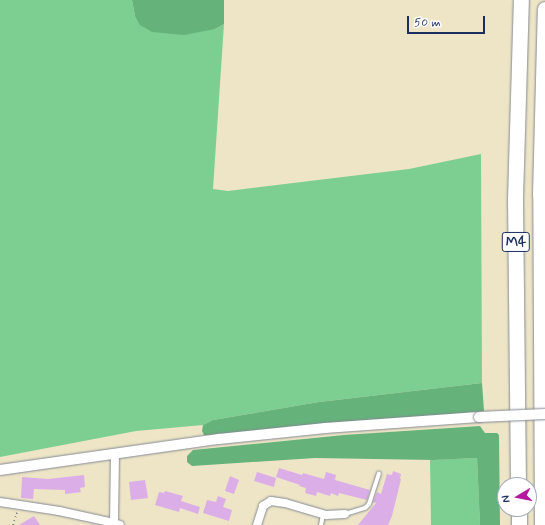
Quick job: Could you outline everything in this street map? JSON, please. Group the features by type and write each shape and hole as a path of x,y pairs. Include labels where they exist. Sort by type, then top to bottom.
{"highway":[{"name":"M4","path":"518,477 515,198 521,0"},
{"name":"M4","path":"542,525 540,194 545,9"}],"street":[{"path":"0,470 115,453 325,428 545,414"},
{"path":"0,502 60,511 117,524 115,453"},
{"path":"257,525 264,506 271,501 284,503 323,515 345,514"}],"lane":[{"path":"345,514 365,508 369,504 379,474"},
{"path":"321,525 323,515"}],"path":[{"path":"13,525 20,505"}],"green space":[{"path":"0,0 132,0 135,16 215,29 224,24 213,189 228,191 409,169 481,154 482,383 319,402 213,420 203,425 136,431 0,457"},
{"path":"132,0 224,0 224,24 215,29 184,35 152,32 140,25 135,16"},
{"path":"482,383 484,411 214,435 204,435 202,431 203,425 213,420 319,402"},
{"path":"480,426 485,433 497,433 499,435 499,477 497,477 497,517 500,517 500,525 480,525 477,458 434,460 315,458 192,466 187,462 187,456 193,450 344,435"},
{"path":"477,458 480,525 431,525 430,460"}],"building":[{"path":"279,468 302,475 303,473 324,479 326,472 336,475 335,480 370,490 367,500 339,493 338,496 331,493 330,496 317,492 316,496 305,493 306,488 276,477"},
{"path":"393,471 401,474 401,479 392,516 388,525 358,525 376,503 373,502 377,492 381,494 387,474 392,475"},
{"path":"257,472 276,478 274,487 254,481"},
{"path":"84,475 85,487 80,488 81,492 65,494 65,490 34,489 33,499 21,498 22,477 48,479"},
{"path":"230,476 239,480 234,494 225,491"},
{"path":"145,480 148,498 131,500 129,482"},
{"path":"165,491 183,496 181,501 200,507 198,514 180,508 179,512 155,505 159,492 164,493"},
{"path":"218,496 226,499 223,507 232,510 229,521 203,513 207,500 216,502"},
{"path":"34,516 40,525 19,525"}]}
